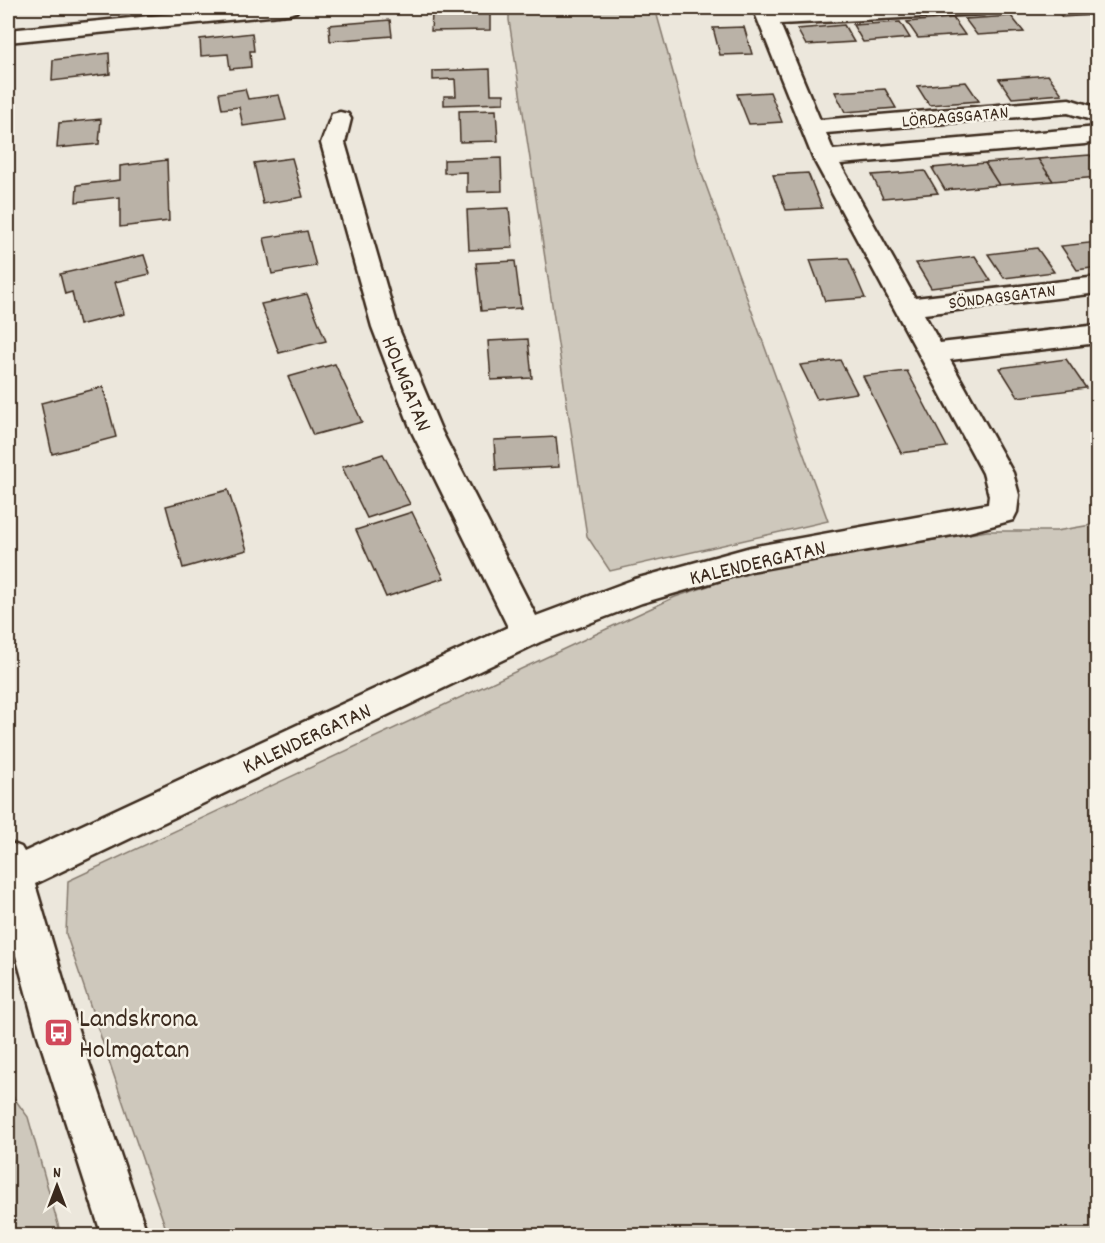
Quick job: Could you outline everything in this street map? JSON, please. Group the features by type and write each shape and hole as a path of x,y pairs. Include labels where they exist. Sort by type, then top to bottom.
{"street":[{"path":"8,36 150,14 289,8"},
{"path":"765,13 983,8"},
{"name":"KALENDERGATAN","path":"10,867 528,633 635,592 751,559 1002,512 1004,495 998,473 825,158 765,13"},
{"name":"LÖRDAGSGATAN","path":"812,127 1069,106 1098,115"},
{"name":"HOLMGATAN","path":"340,118 333,143 385,327 427,432 528,633"},
{"name":"LÖRDAGSGATAN","path":"825,158 1098,134"},
{"name":"SÖNDAGSGATAN","path":"906,308 1098,285"},
{"path":"931,353 1098,334"},
{"path":"10,867 58,1033 125,1236"}],"shaded area":[{"path":"509,8 655,8 699,166 828,521 610,571 587,536"},
{"path":"1097,524 1097,1235 168,1235 66,934 68,881 675,597 756,570 987,531 1056,531"},
{"path":"8,1090 28,1117 61,1235 8,1235"}],"building":[{"path":"82,8 121,8 82,12"},
{"path":"1055,8 1087,8 1093,15 1062,17"},
{"path":"490,13 490,30 431,31 432,14"},
{"path":"1011,16 1024,32 977,35 965,19"},
{"path":"953,18 965,35 918,38 907,22"},
{"path":"390,20 392,36 330,41 329,25"},
{"path":"900,22 910,38 863,42 853,25"},
{"path":"844,25 854,42 806,45 797,29"},
{"path":"744,27 752,54 720,55 713,28"},
{"path":"252,33 254,51 250,51 251,67 230,69 228,54 201,56 200,39"},
{"path":"109,53 110,74 52,81 53,60"},
{"path":"490,69 491,94 504,94 504,103 444,105 444,96 456,96 455,79 433,80 433,71"},
{"path":"1048,75 1062,94 1012,98 999,79"},
{"path":"966,82 979,101 929,105 917,86"},
{"path":"245,89 248,99 279,95 286,120 243,126 239,107 222,109 219,93"},
{"path":"885,89 896,108 845,112 835,92"},
{"path":"770,92 782,122 749,124 737,94"},
{"path":"496,110 498,141 460,142 459,111"},
{"path":"101,119 99,144 57,148 59,123"},
{"path":"1090,155 1098,165 1098,177 1053,181 1038,159"},
{"path":"292,158 303,197 263,204 254,163"},
{"path":"501,158 502,191 467,192 467,172 444,173 444,160"},
{"path":"1038,159 1053,181 999,185 985,163"},
{"path":"167,160 169,221 120,227 120,197 76,202 77,185 120,180 120,166"},
{"path":"985,163 999,185 945,190 932,168"},
{"path":"925,171 938,193 883,198 872,175"},
{"path":"808,173 822,208 786,210 773,175"},
{"path":"509,208 513,248 469,250 467,210"},
{"path":"307,231 316,266 272,274 264,238"},
{"path":"1098,242 1098,267 1077,270 1061,246"},
{"path":"1037,248 1054,272 1004,278 988,254"},
{"path":"144,255 150,274 115,282 124,314 79,325 72,292 65,294 60,274"},
{"path":"975,256 991,281 931,288 916,263"},
{"path":"848,258 865,298 825,301 810,260"},
{"path":"515,261 521,308 481,311 476,263"},
{"path":"307,294 326,341 279,353 261,304"},
{"path":"528,339 532,378 491,380 488,341"},
{"path":"1066,359 1086,388 1018,397 1000,368"},
{"path":"840,360 857,393 817,399 800,365"},
{"path":"335,364 362,422 313,435 288,377"},
{"path":"907,371 947,447 901,453 863,376"},
{"path":"103,387 116,437 52,454 41,403"},
{"path":"556,437 559,467 496,470 494,440"},
{"path":"383,454 410,504 367,518 342,467"},
{"path":"228,490 247,550 183,568 166,506"},
{"path":"412,512 444,578 386,597 356,530"}],"place":[{"name":"Landskrona Holmgatan","path":"58,1033"}]}
